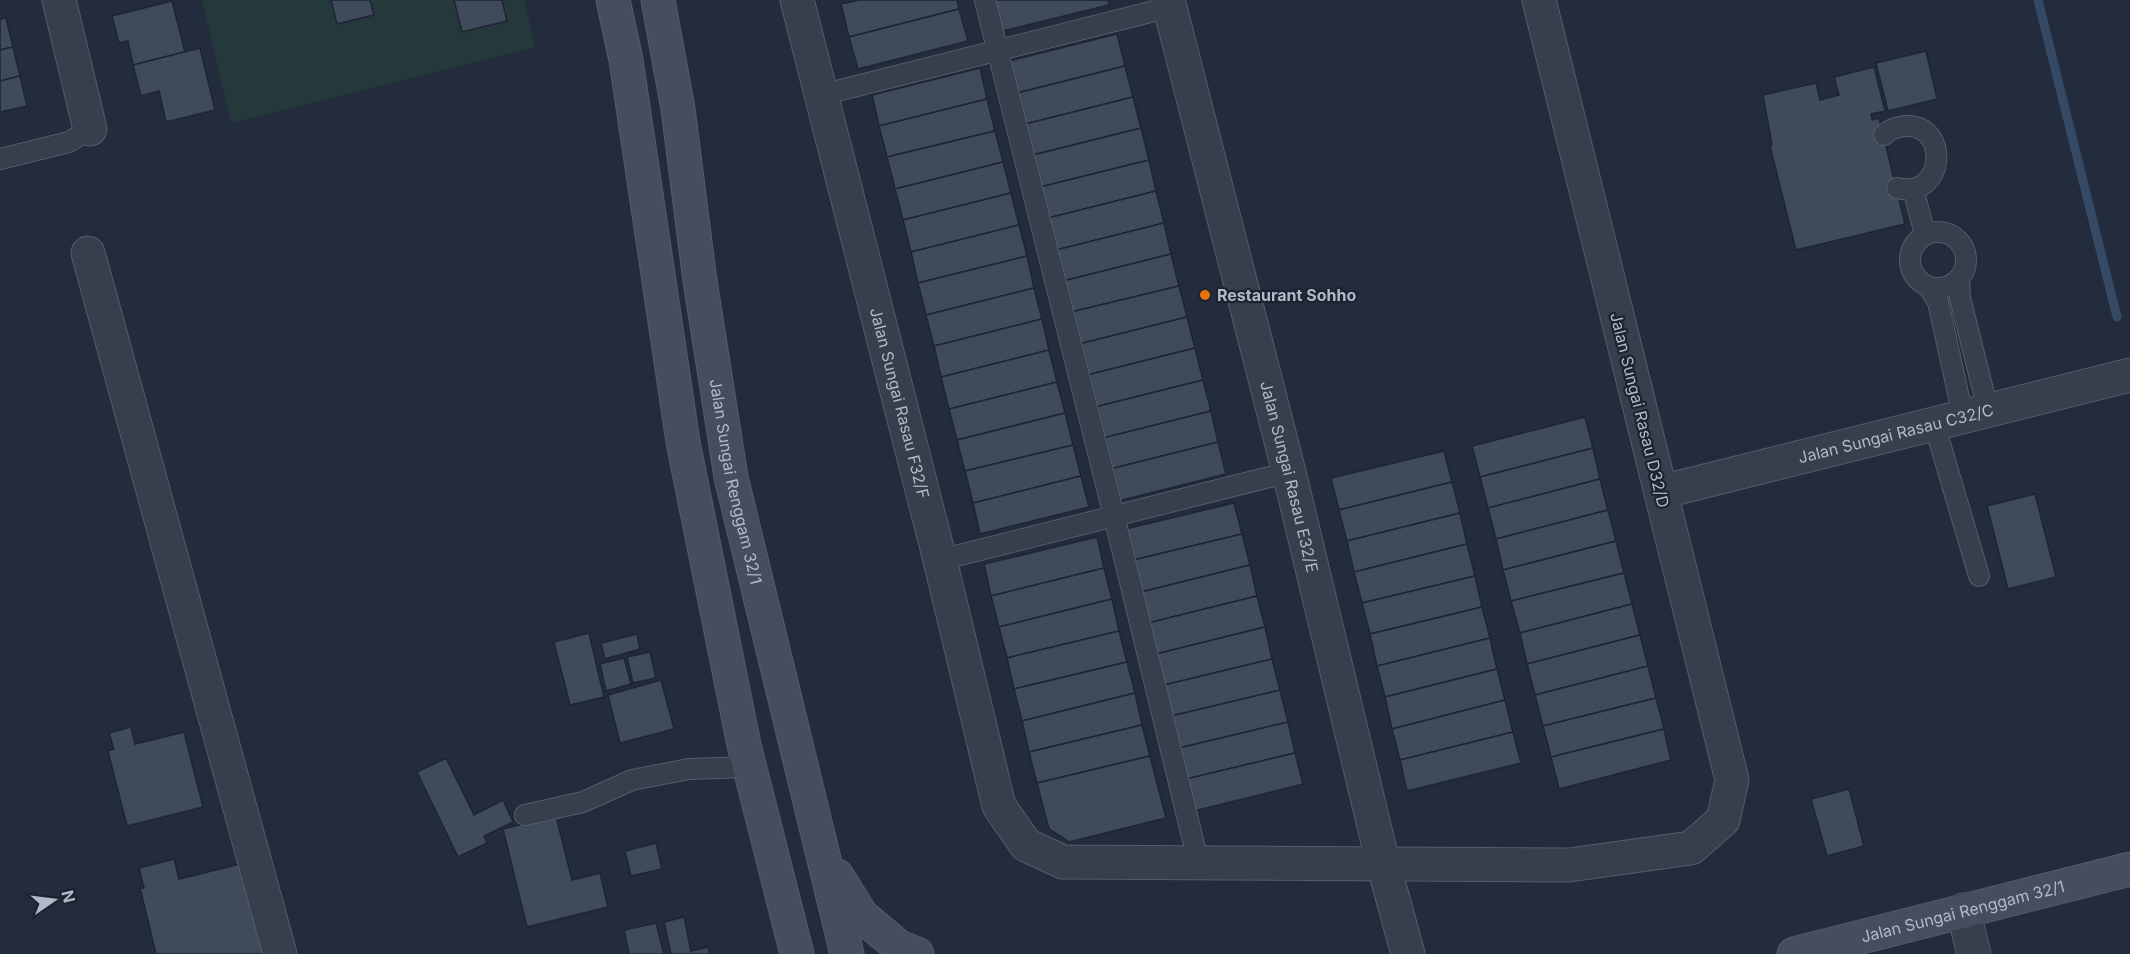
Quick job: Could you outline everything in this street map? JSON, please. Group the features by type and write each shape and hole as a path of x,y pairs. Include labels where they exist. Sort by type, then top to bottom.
{"main road":[{"path":"613,0 626,60 682,442 749,767 797,954"},
{"name":"Jalan Sungai Renggam 32/1","path":"658,0 678,109 700,281 731,477 847,954"},
{"path":"821,852 862,916 899,947 917,954"},
{"name":"Jalan Sungai Renggam 32/1","path":"1794,954 2130,869"},
{"path":"775,954 783,904"}],"street":[{"path":"59,0 90,129"},
{"name":"Jalan Sungai Rasau F32/F","path":"797,0 940,560 999,806 1026,845 1063,862 1198,861"},
{"name":"Jalan Sungai Rasau D32/D","path":"1383,863 1569,866 1691,848 1723,820 1732,780 1539,0"},
{"name":"Jalan Sungai Rasau E32/E","path":"1169,3 1288,472 1383,863 1408,954"},
{"path":"88,254 280,954"},
{"name":"Jalan Sungai Rasau C32/C","path":"1661,492 2130,375"},
{"path":"1198,861 1383,863"},
{"path":"1963,910 1974,954"}],"lane":[{"path":"985,0 1198,861"},
{"path":"821,94 997,51 1169,3"},
{"path":"1884,135 1898,127 1910,126 1922,131 1931,139 1937,150 1937,163 1933,174 1925,184 1905,188 1925,234"},
{"path":"0,159 69,142 90,129"},
{"path":"1947,233 1957,238 1964,247 1965,270 1951,286 1940,289 1929,288 1919,282 1912,273 1911,250 1916,241 1925,234 1947,233"},
{"path":"1959,279 1962,416 1979,576"},
{"path":"1929,288 1938,302 1962,416"},
{"path":"940,560 1288,472"},
{"path":"525,815 583,802 632,780 689,769 749,767"}],"green space":[{"path":"202,0 524,0 535,47 231,123"}],"building":[{"path":"331,0 370,0 374,15 337,24"},
{"path":"454,0 502,0 507,21 462,32"},
{"path":"859,0 957,0 959,9 849,37 841,4"},
{"path":"991,0 1108,0 1109,5 999,32"},
{"path":"172,1 185,52 133,65 128,41 119,43 112,16"},
{"path":"959,9 968,41 858,69 849,37"},
{"path":"6,18 13,47 0,50 0,19"},
{"path":"1117,34 1125,66 1017,93 1009,61"},
{"path":"13,47 20,76 0,81 0,50"},
{"path":"200,48 215,110 166,122 159,91 141,96 133,65"},
{"path":"1926,51 1937,99 1888,111 1876,63"},
{"path":"1125,66 1133,97 1025,124 1017,93"},
{"path":"1874,67 1885,111 1871,114 1872,120 1879,118 1905,224 1796,250 1770,146 1772,145 1763,95 1816,83 1820,100 1839,95 1834,77"},
{"path":"980,68 987,99 879,126 872,95"},
{"path":"20,76 27,106 0,112 0,81"},
{"path":"1133,97 1141,128 1033,155 1025,124"},
{"path":"987,99 995,131 887,157 879,126"},
{"path":"1141,128 1149,160 1040,187 1033,155"},
{"path":"995,131 1003,162 895,189 887,157"},
{"path":"1149,160 1156,191 1048,218 1040,187"},
{"path":"1003,162 1011,193 903,220 895,189"},
{"path":"1156,191 1164,223 1056,250 1048,218"},
{"path":"1011,193 1019,225 911,252 903,220"},
{"path":"1164,223 1171,254 1063,281 1056,250"},
{"path":"1019,225 1027,256 918,283 911,252"},
{"path":"1171,254 1179,286 1071,312 1063,281"},
{"path":"1027,256 1034,288 926,315 918,283"},
{"path":"1179,286 1187,317 1079,344 1071,312"},
{"path":"1034,288 1042,319 934,346 926,315"},
{"path":"1187,317 1195,348 1087,375 1079,344"},
{"path":"1042,319 1049,350 941,377 934,346"},
{"path":"1195,348 1203,380 1095,407 1087,375"},
{"path":"1049,350 1057,382 949,409 941,377"},
{"path":"1203,380 1211,411 1103,438 1095,407"},
{"path":"1057,382 1065,413 957,440 949,409"},
{"path":"1211,411 1218,442 1110,469 1103,438"},
{"path":"1065,413 1073,445 965,471 957,440"},
{"path":"1585,417 1593,448 1480,477 1472,446"},
{"path":"1218,442 1226,474 1118,501 1110,469"},
{"path":"1073,445 1081,476 973,503 965,471"},
{"path":"1593,448 1600,479 1488,508 1480,477"},
{"path":"1444,451 1452,482 1339,510 1331,478"},
{"path":"1081,476 1089,507 980,534 973,503"},
{"path":"1600,479 1608,510 1496,539 1488,508"},
{"path":"1452,482 1460,513 1347,541 1339,510"},
{"path":"2035,494 2056,577 2008,589 1987,506"},
{"path":"1234,503 1242,534 1129,561 1121,530"},
{"path":"1608,510 1616,541 1503,570 1496,539"},
{"path":"1460,513 1467,544 1354,572 1347,541"},
{"path":"1242,534 1250,565 1137,593 1129,561"},
{"path":"1097,537 1104,568 991,596 984,564"},
{"path":"1616,541 1624,573 1511,601 1503,570"},
{"path":"1467,544 1475,576 1362,603 1354,572"},
{"path":"1250,565 1257,596 1144,624 1137,593"},
{"path":"1104,568 1112,599 999,627 991,596"},
{"path":"1624,573 1632,604 1520,633 1511,601"},
{"path":"1475,576 1482,607 1370,634 1362,603"},
{"path":"1257,596 1265,627 1152,655 1144,624"},
{"path":"1112,599 1119,631 1007,658 999,627"},
{"path":"1632,604 1640,635 1527,664 1520,633"},
{"path":"1482,607 1490,638 1377,666 1370,634"},
{"path":"1265,627 1272,659 1160,686 1152,655"},
{"path":"1119,631 1127,662 1014,689 1007,658"},
{"path":"589,633 604,697 570,705 554,642"},
{"path":"637,634 640,649 605,659 601,643"},
{"path":"1640,635 1648,666 1535,695 1527,664"},
{"path":"1490,638 1497,669 1385,697 1377,666"},
{"path":"650,652 656,678 633,683 627,657"},
{"path":"624,658 631,684 606,691 600,664"},
{"path":"1272,659 1280,690 1167,717 1160,686"},
{"path":"1127,662 1135,693 1022,721 1014,689"},
{"path":"1648,666 1656,698 1543,726 1535,695"},
{"path":"1497,669 1505,700 1392,729 1385,697"},
{"path":"661,680 674,729 620,743 608,695"},
{"path":"1280,690 1288,722 1175,749 1167,717"},
{"path":"1135,693 1142,725 1029,752 1022,721"},
{"path":"1656,698 1664,729 1551,757 1543,726"},
{"path":"1505,700 1513,732 1400,760 1392,729"},
{"path":"1288,722 1295,753 1182,780 1175,749"},
{"path":"1142,725 1150,756 1037,783 1029,752"},
{"path":"131,727 135,744 184,732 203,807 127,826 108,751 114,749 109,733"},
{"path":"1664,729 1671,760 1559,789 1551,757"},
{"path":"1513,732 1521,763 1407,791 1400,760"},
{"path":"1295,753 1303,784 1190,812 1182,780"},
{"path":"1150,756 1166,818 1069,842 1049,829 1037,783"},
{"path":"446,758 474,815 503,800 513,822 484,836 487,843 458,857 417,772"},
{"path":"1849,789 1864,846 1827,856 1811,799"},
{"path":"556,816 572,880 600,873 608,907 527,927 503,829"},
{"path":"656,843 662,869 631,876 625,851"},
{"path":"174,859 179,879 244,863 267,954 156,954 140,888 144,888 139,868"},
{"path":"684,917 691,951 708,947 710,954 671,954 664,922"},
{"path":"656,923 664,954 629,954 624,930"}],"waterway":[{"path":"2038,0 2117,317"}],"place":[{"name":"Restaurant Sohho","path":"1205,295"}]}
